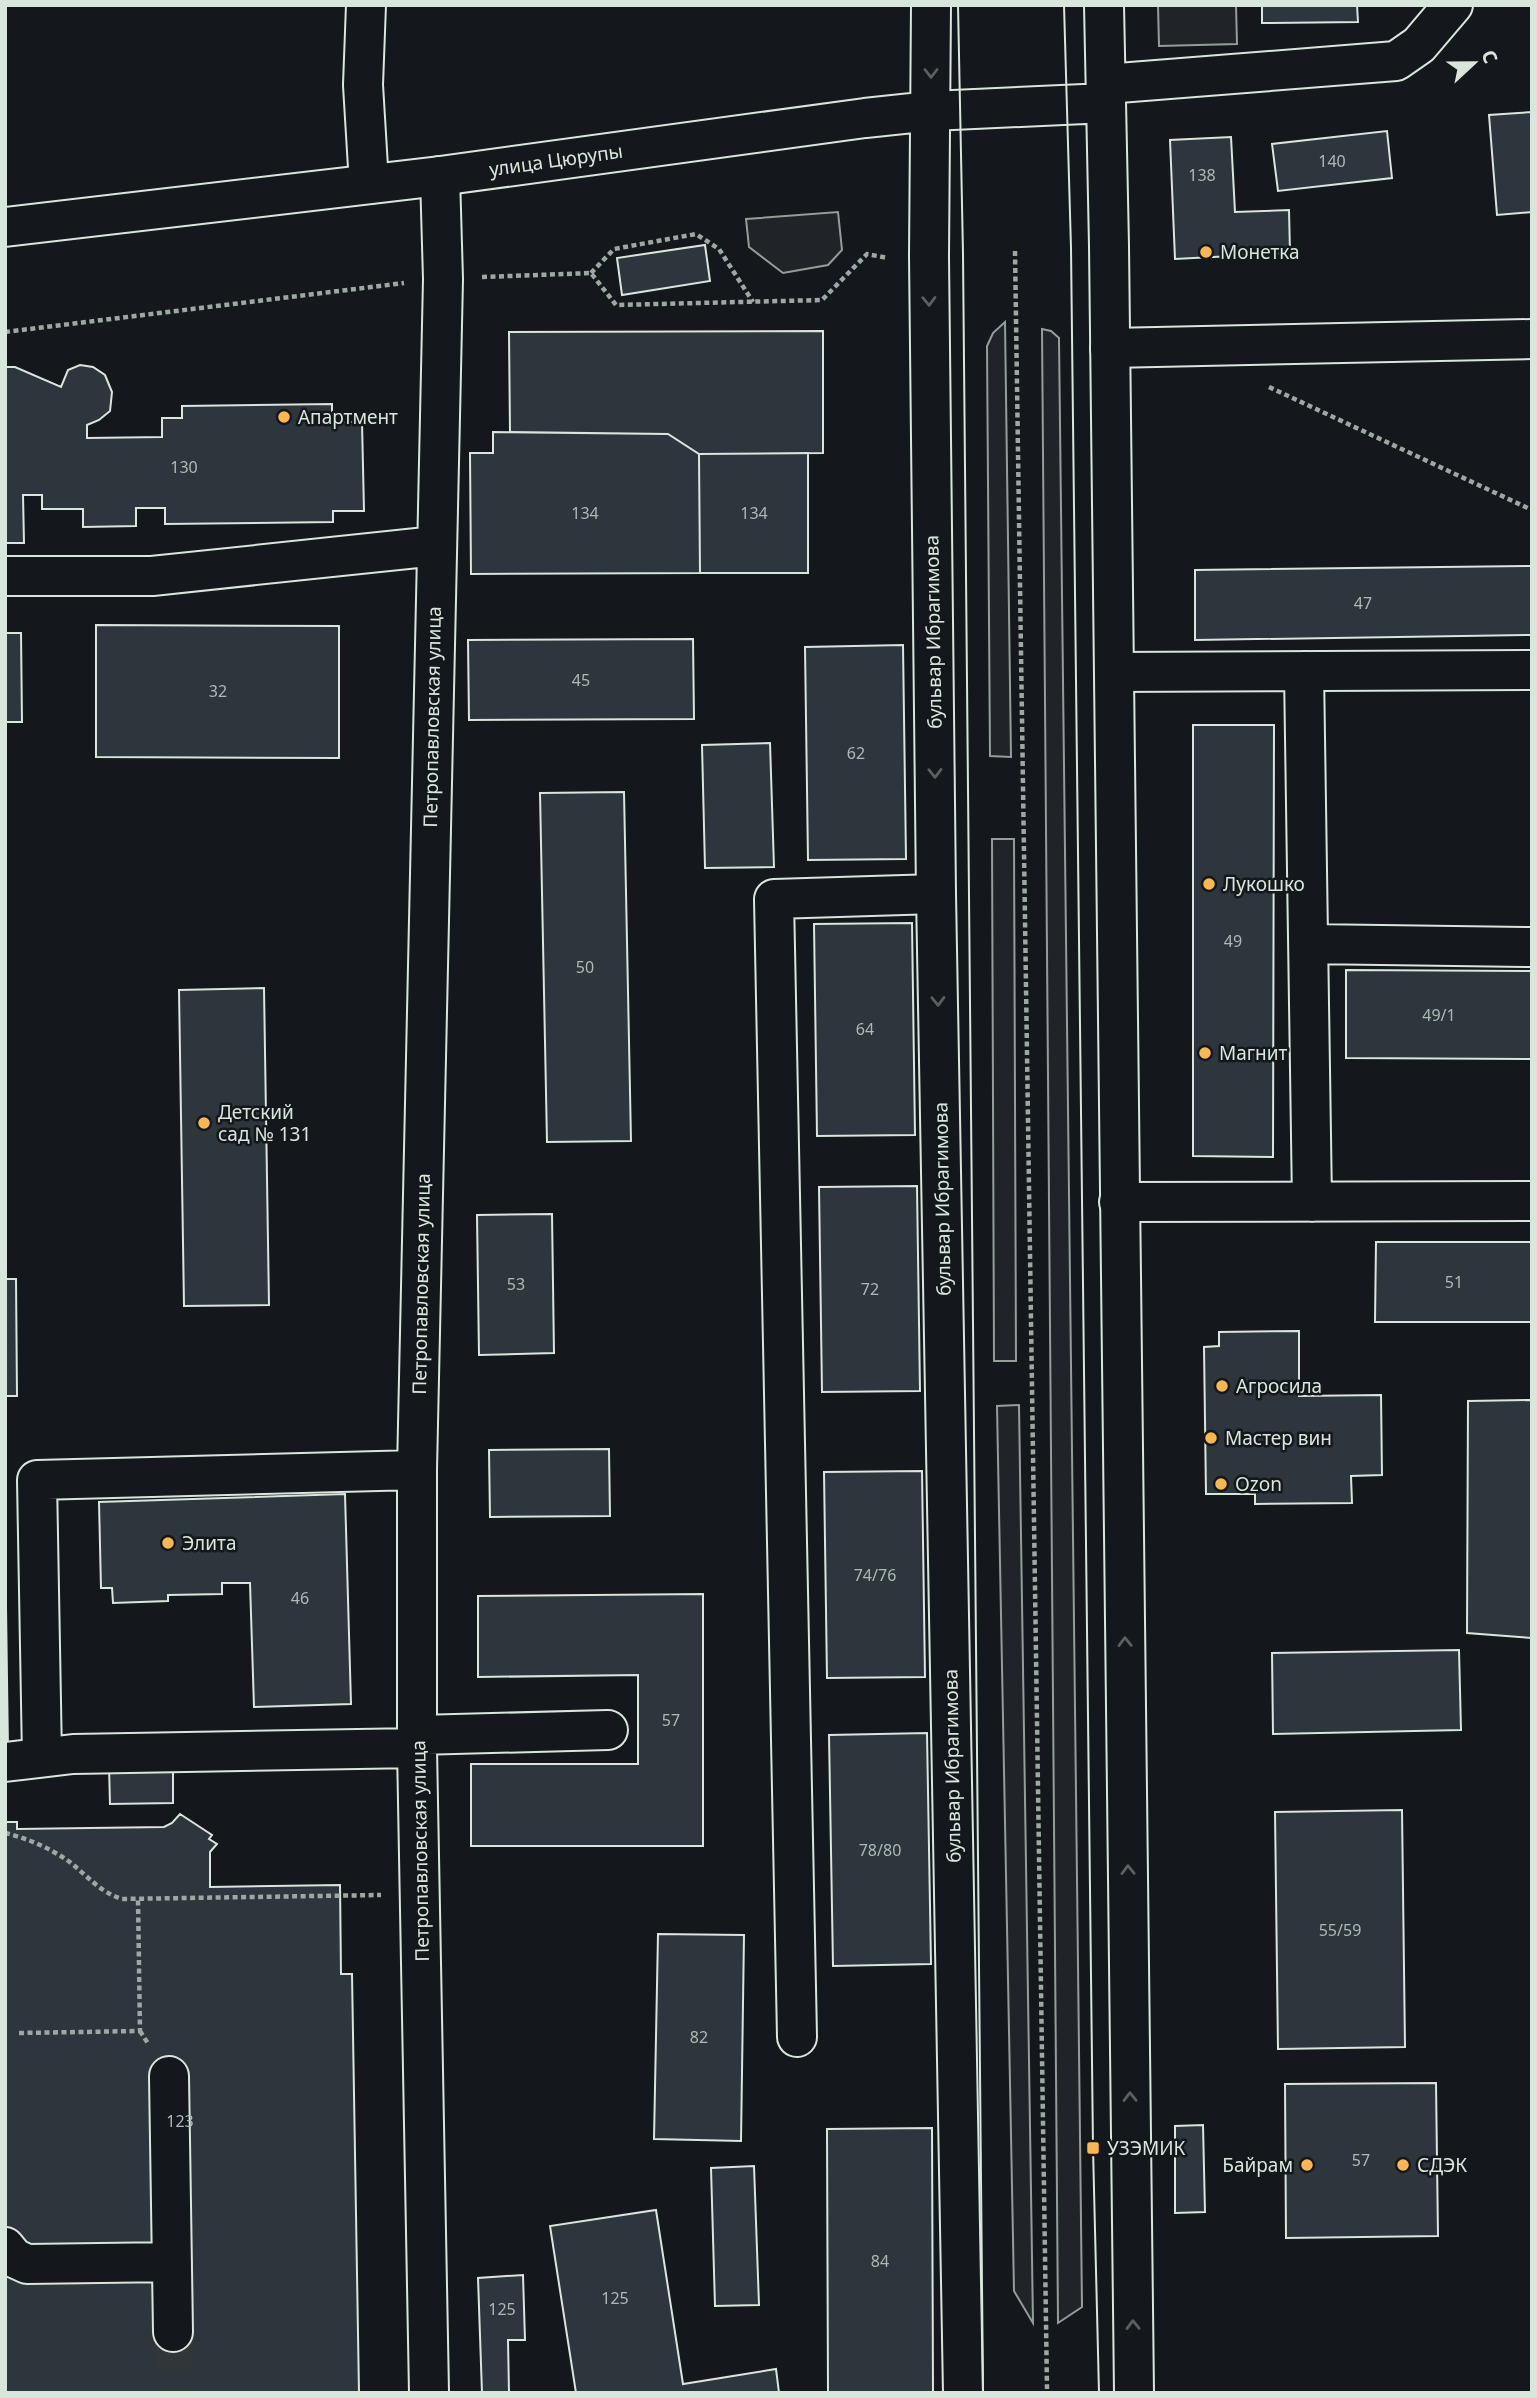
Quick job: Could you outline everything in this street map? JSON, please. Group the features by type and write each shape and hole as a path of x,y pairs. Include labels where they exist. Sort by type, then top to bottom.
{"main road":[{"path":"366,5 363,85 369,184"},
{"name":"бульвар Ибрагимова","path":"931,5 929,256 936,894 963,2393"},
{"path":"1104,5 1134,2393"},
{"name":"улица Цюрупы","path":"5,227 440,176 851,119 1396,61 1419,45 1453,5"},
{"name":"Петропавловская улица","path":"429,2393 418,1742 417,1470 443,279 440,176"},
{"path":"1110,348 1532,339"},
{"path":"5,576 152,576 436,546"},
{"path":"1114,672 1532,670"},
{"path":"1304,671 1312,1202"},
{"path":"797,2037 774,899 936,894"},
{"path":"1310,944 1532,947"},
{"path":"1119,1202 1532,1201"},
{"path":"417,1470 37,1480 24,1760 72,1754 418,1742 608,1730"},
{"path":"169,2076 173,2332"},
{"path":"5,2247 14,2258 27,2264 172,2262"}],"path":[{"path":"591,273 614,249 696,234 719,249 753,302"},
{"path":"1015,251 1047,2389"},
{"path":"867,254 888,258"},
{"path":"1265,385 1532,510"},
{"path":"5,1833 51,1850 69,1861 107,1893 122,1899 340,1896"},
{"path":"19,2033 140,2031 138,1899"}],"shaded area":[{"path":"1158,5 1236,5 1237,44 1159,46"},
{"path":"838,212 842,250 828,265 783,273 749,247 746,219"},
{"path":"1005,322 1011,757 990,756 987,346 993,333"},
{"path":"1042,329 1051,331 1059,338 1082,2307 1058,2323"},
{"path":"992,839 1014,839 1016,1361 994,1361"},
{"path":"1019,1405 1033,2323 1014,2291 997,1406"}],"building":[{"path":"1262,5 1357,5 1358,22 1262,23"},
{"path":"1532,112 1532,212 1497,215 1489,115"},
{"path":"1387,131 1392,178 1278,191 1272,144"},
{"path":"1231,137 1235,212 1289,210 1290,253 1175,259 1170,140"},
{"path":"705,245 710,281 622,295 617,258"},
{"path":"823,331 823,453 699,454 668,434 510,432 509,332"},
{"path":"80,365 93,367 105,375 112,392 110,411 87,425 87,438 162,437 162,418 182,418 182,406 332,404 332,422 362,422 364,511 333,511 333,522 165,524 165,508 136,508 136,526 83,527 83,509 42,509 42,495 23,495 24,543 5,543 5,367 15,367 61,387 68,370"},
{"path":"493,432 668,434 699,454 700,573 471,574 470,453 493,453"},
{"path":"808,453 808,573 700,573 699,454"},
{"path":"1532,566 1532,635 1195,640 1195,570"},
{"path":"96,625 339,626 339,758 96,757"},
{"path":"5,633 21,633 22,722 5,722"},
{"path":"693,639 694,719 469,720 468,640"},
{"path":"903,645 906,859 808,860 805,647"},
{"path":"1193,725 1274,725 1273,1157 1193,1156"},
{"path":"770,743 774,867 705,868 702,745"},
{"path":"624,792 631,1141 547,1142 540,793"},
{"path":"912,923 915,1135 817,1136 814,924"},
{"path":"1346,970 1532,971 1532,1059 1346,1058"},
{"path":"264,988 269,1305 184,1306 179,990"},
{"path":"917,1186 920,1391 822,1392 819,1187"},
{"path":"552,1214 554,1353 479,1355 477,1215"},
{"path":"1376,1242 1532,1242 1532,1322 1375,1322"},
{"path":"5,1279 16,1279 17,1396 5,1396"},
{"path":"1299,1331 1299,1396 1381,1395 1382,1475 1351,1476 1352,1503 1255,1504 1255,1494 1206,1494 1204,1347 1219,1346 1219,1332"},
{"path":"1532,1400 1532,1638 1467,1633 1468,1401"},
{"path":"609,1449 610,1516 490,1517 489,1450"},
{"path":"922,1471 925,1677 827,1678 824,1472"},
{"path":"345,1494 351,1704 254,1707 250,1583 222,1583 222,1594 168,1595 168,1601 113,1603 112,1588 101,1588 99,1502"},
{"path":"5,1537 8,1750 5,1750"},
{"path":"703,1594 703,1846 471,1846 471,1764 638,1764 638,1675 478,1677 478,1596"},
{"path":"1459,1650 1461,1730 1273,1734 1272,1653"},
{"path":"927,1733 931,1964 833,1966 829,1735"},
{"path":"173,1765 173,1803 110,1804 109,1766"},
{"path":"1402,1810 1405,2047 1278,2049 1275,1812"},
{"path":"180,1814 212,1835 209,1839 217,1844 210,1852 210,1887 340,1885 341,1974 352,1974 359,2393 5,2393 5,1822 17,1822 17,1829 164,1827"},
{"path":"658,1934 744,1935 741,2141 654,2139"},
{"path":"1436,2083 1438,2236 1286,2238 1285,2084"},
{"path":"1203,2125 1205,2212 1175,2213 1175,2126"},
{"path":"932,2128 933,2393 828,2393 827,2129"},
{"path":"754,2166 759,2305 715,2306 711,2168"},
{"path":"656,2210 683,2384 776,2369 779,2393 576,2393 550,2226"},
{"path":"523,2275 525,2340 508,2340 509,2393 482,2393 478,2278"}],"tunnel":[{"path":"173,2332 174,2393"}],"tram line":[{"path":"958,5 963,254 983,2393"},
{"path":"1064,5 1071,248 1093,2148 1099,2393"}],"place":[{"name":"Монетка","path":"1206,252"},
{"name":"Апартмент","path":"284,417"},
{"name":"Лукошко","path":"1209,884"},
{"name":"Магнит","path":"1205,1053"},
{"name":"Детский сад № 131","path":"204,1123"},
{"name":"Агросила","path":"1222,1386"},
{"name":"Мастер вин","path":"1211,1438"},
{"name":"Ozon","path":"1221,1484"},
{"name":"Элита","path":"168,1543"},
{"name":"УЗЭМИК","path":"1093,2148"},
{"name":"Байрам","path":"1307,2165"},
{"name":"СДЭК","path":"1403,2165"}]}
